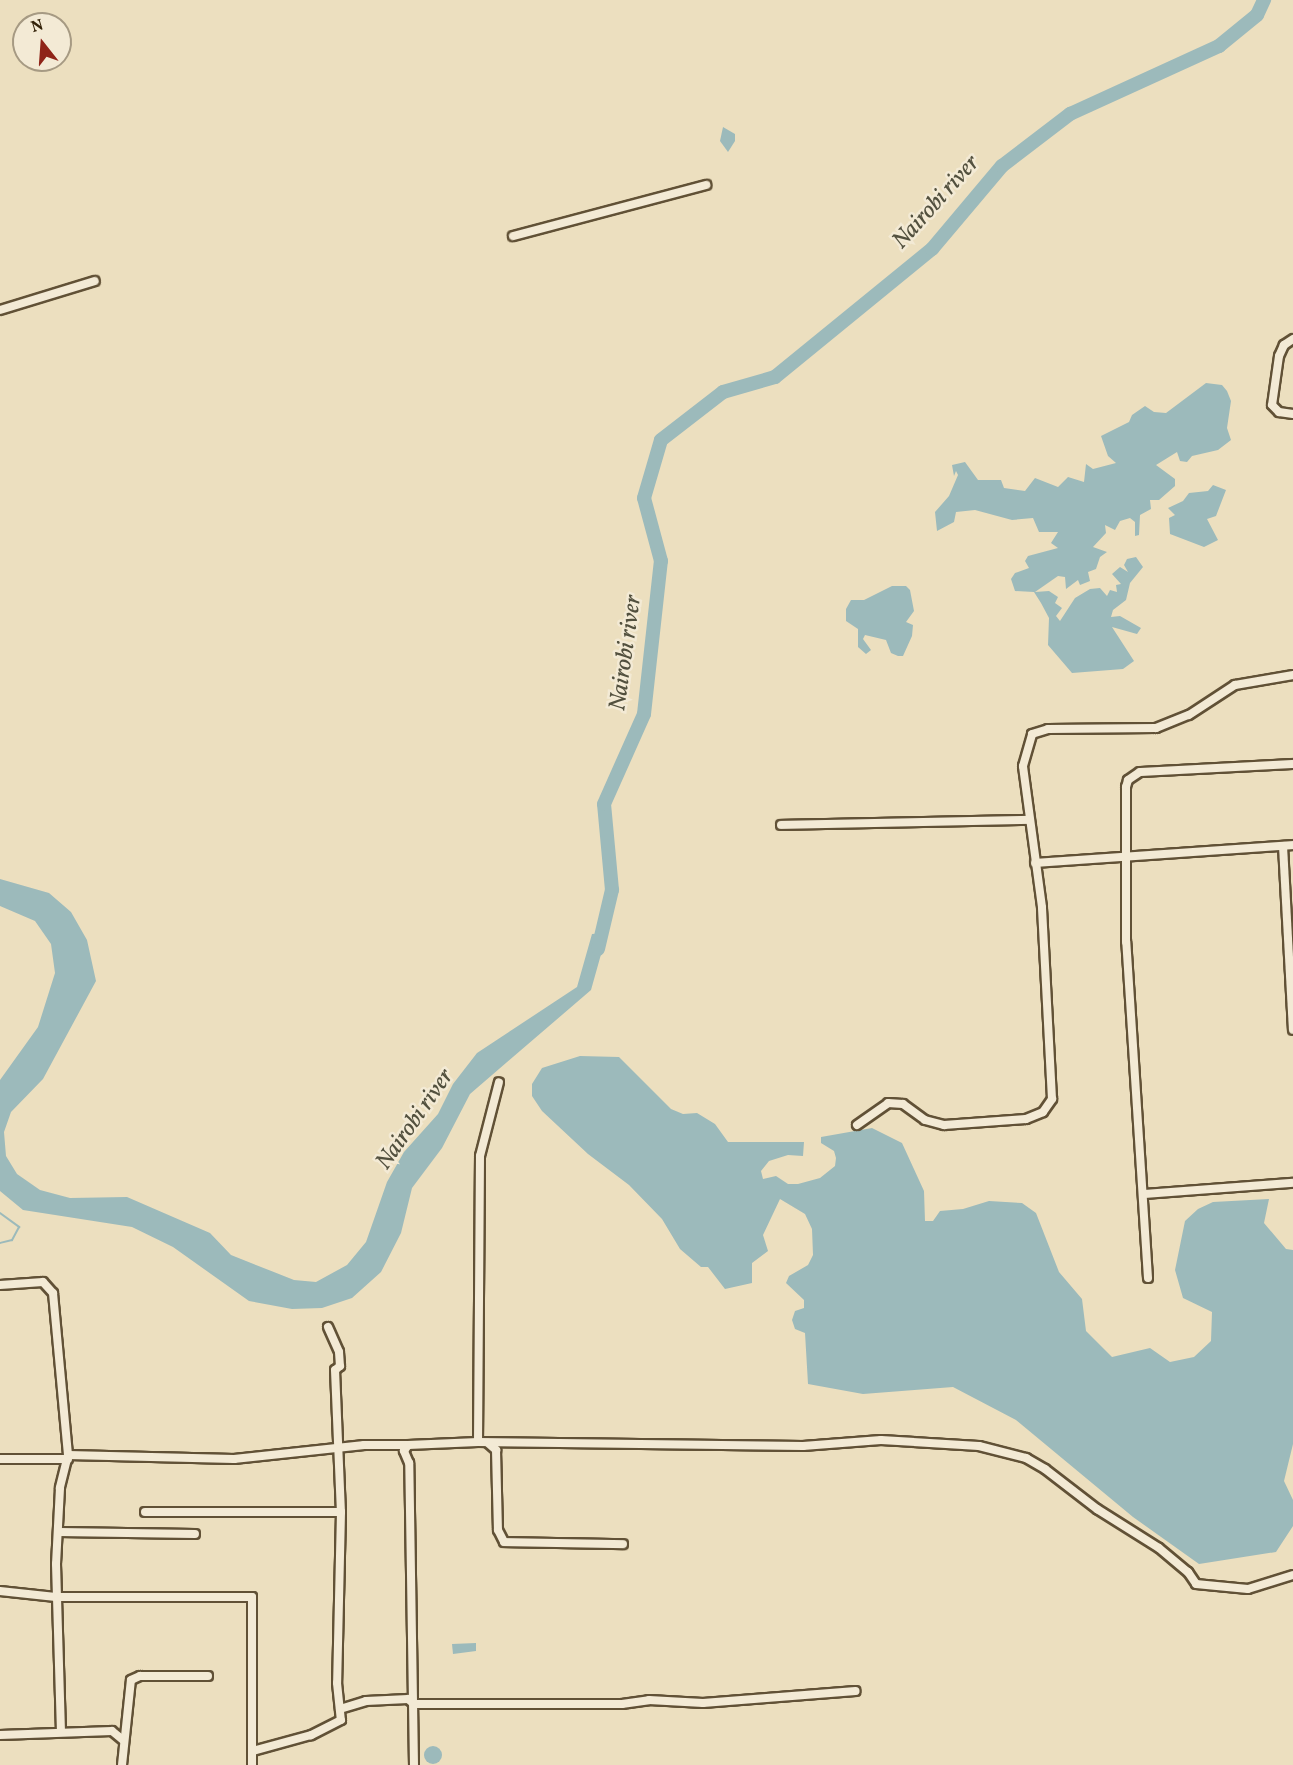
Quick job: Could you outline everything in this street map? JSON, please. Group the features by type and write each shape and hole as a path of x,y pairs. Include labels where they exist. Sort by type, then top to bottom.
{"street":[{"path":"513,236 706,185"},
{"path":"0,310 95,281"},
{"path":"1293,339 1284,345 1279,356 1272,405 1279,412 1293,414"},
{"path":"857,1125 888,1103 903,1104 925,1120 944,1125 1026,1119 1048,1105 1054,1086 1035,863 1023,766 1032,734 1048,729 1156,728 1189,715 1235,685 1293,675"},
{"path":"1148,1278 1145,1194 1126,942 1126,788 1134,774 1293,764"},
{"path":"781,825 1029,820"},
{"path":"1035,863 1293,845"},
{"path":"1283,846 1293,1030"},
{"path":"478,1442 480,1156 499,1082"},
{"path":"1145,1194 1293,1183"},
{"path":"0,1285 43,1282 51,1286 68,1457 60,1488 56,1597 61,1730"},
{"path":"253,1750 327,1728 341,1720 340,1449 335,1370 340,1366 339,1352 328,1327"},
{"path":"0,1459 68,1457 234,1459 340,1449 478,1442 803,1446 881,1440 988,1447 1045,1469 1097,1509 1159,1548 1188,1572 1196,1584 1248,1589 1293,1575"},
{"path":"488,1443 496,1450 498,1530 504,1542 513,1545 623,1544"},
{"path":"408,1445 404,1451 409,1463 414,1765"},
{"path":"145,1512 340,1512"},
{"path":"59,1532 195,1534"},
{"path":"0,1591 56,1597 252,1597 252,1765"},
{"path":"122,1765 131,1680 140,1676 208,1676"},
{"path":"340,1709 366,1701 408,1699 414,1704 703,1703 856,1691"},
{"path":"0,1735 61,1730 112,1731 123,1740"}],"water":[{"path":"723,127 735,134 735,141 728,152 720,141"},
{"path":"1206,383 1222,385 1227,391 1231,401 1227,428 1231,440 1218,450 1192,456 1187,462 1180,461 1177,452 1156,465 1175,479 1175,486 1159,500 1150,500 1151,509 1140,515 1139,535 1135,536 1135,522 1130,518 1120,521 1115,530 1105,525 1106,533 1093,547 1107,552 1100,557 1096,569 1088,572 1090,581 1080,585 1078,580 1066,589 1065,577 1058,576 1035,592 1049,591 1058,597 1055,603 1062,608 1056,616 1060,621 1075,598 1090,589 1100,588 1107,596 1110,590 1117,592 1116,585 1121,584 1112,574 1120,567 1128,572 1124,565 1127,559 1136,557 1143,567 1130,583 1126,600 1113,610 1111,617 1120,616 1141,628 1137,634 1112,627 1134,661 1123,669 1072,673 1048,645 1049,618 1034,592 1015,591 1011,579 1015,573 1029,568 1025,561 1028,556 1058,548 1051,543 1058,532 1039,532 1033,518 1012,520 975,510 956,512 954,522 937,531 935,512 949,496 958,475 956,471 954,476 952,465 965,462 978,480 1001,480 1004,488 1025,491 1035,478 1058,487 1068,477 1084,482 1086,464 1093,469 1116,463 1108,456 1101,436 1129,422 1132,415 1145,406 1154,412 1166,413"},
{"path":"1213,485 1226,490 1216,516 1207,519 1218,540 1204,547 1170,534 1169,518 1175,515 1168,508 1183,501 1189,493 1208,491"},
{"path":"892,586 906,586 910,590 914,611 906,622 913,625 912,636 903,656 898,656 891,653 886,640 865,635 863,639 871,650 866,654 858,647 858,629 846,621 846,609 851,600 864,600"},
{"path":"0,879 49,893 71,912 87,940 96,981 43,1079 11,1112 4,1132 6,1156 17,1174 40,1190 70,1198 127,1197 210,1233 231,1255 294,1280 316,1282 347,1265 366,1242 387,1182 404,1152 438,1114 453,1084 477,1053 577,987 592,934 607,933 591,990 470,1094 442,1148 412,1188 401,1233 381,1272 352,1298 322,1308 292,1309 249,1301 173,1247 132,1227 23,1210 0,1191 0,1080 38,1027 55,973 51,944 35,921 0,906"},
{"path":"580,1056 619,1057 671,1109 683,1114 697,1113 715,1124 728,1142 804,1142 803,1156 788,1155 769,1161 761,1171 763,1179 776,1176 788,1184 798,1184 820,1178 835,1166 836,1158 834,1151 821,1143 821,1137 872,1128 902,1143 924,1191 925,1221 933,1221 940,1211 963,1209 989,1201 1022,1203 1036,1213 1059,1272 1082,1299 1086,1331 1112,1357 1150,1348 1170,1362 1194,1357 1211,1341 1212,1312 1183,1298 1175,1270 1185,1221 1198,1209 1213,1202 1269,1199 1264,1223 1286,1249 1293,1250 1293,1444 1284,1481 1293,1500 1293,1526 1276,1552 1199,1564 1133,1517 1016,1420 953,1387 863,1394 808,1384 805,1333 795,1329 792,1320 795,1311 804,1308 804,1300 786,1283 789,1276 808,1265 813,1255 812,1229 805,1214 780,1199 763,1235 768,1251 752,1263 752,1283 725,1289 708,1267 701,1267 680,1249 662,1219 629,1185 588,1154 542,1111 532,1096 532,1084 542,1068"},
{"path":"476,1643 476,1651 453,1654 452,1644"},
{"path":"433,1746 439,1749 442,1755 439,1761 433,1764 427,1761 424,1755 427,1749"}],"waterway":[{"name":"Nairobi river","path":"598,949 612,890 604,804 644,714 661,561 644,498 661,440 723,392 775,377 932,249 1002,166 1070,114 1219,46 1257,15 1264,0"},
{"path":"0,1213 19,1227 12,1240 0,1243"}]}
